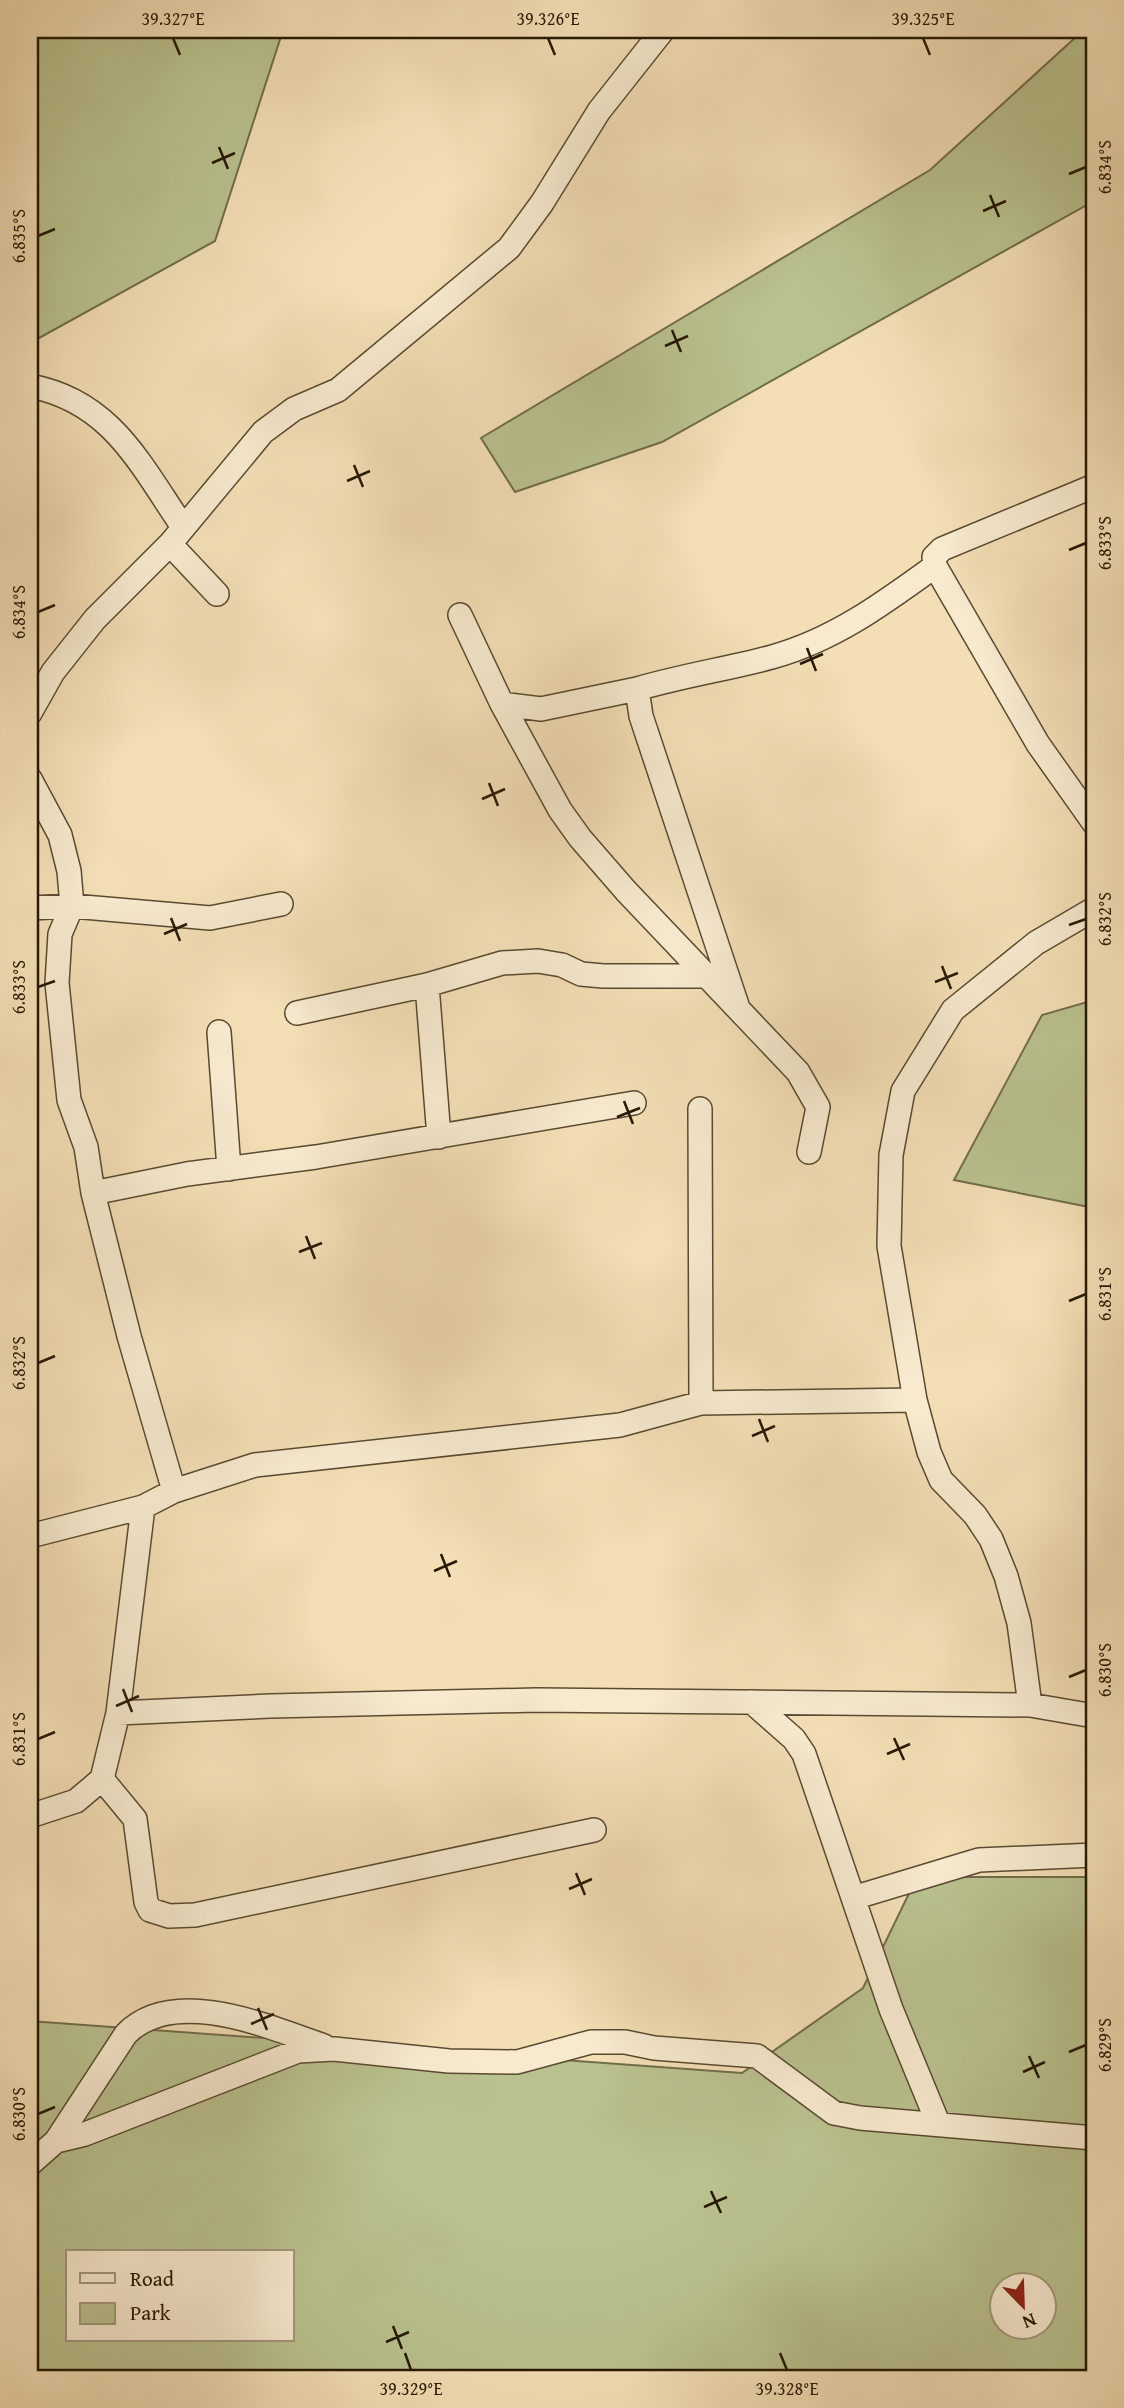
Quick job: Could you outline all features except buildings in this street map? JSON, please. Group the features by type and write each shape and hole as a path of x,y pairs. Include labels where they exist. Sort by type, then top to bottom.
{"street":[{"path":"30,713 53,672 95,619 176,535 263,432 294,409 338,390 509,248 542,203 599,111 663,30"},
{"path":"30,386 55,390 89,408 117,431 176,535 217,594"},
{"path":"1094,486 942,549 934,557 935,566 1038,744 1094,823"},
{"path":"502,704 541,709 774,656 821,639 862,618 935,566"},
{"path":"460,615 502,704 560,810 580,838 626,891 798,1072 814,1096 818,1107 809,1152"},
{"path":"637,689 641,716 738,1008"},
{"path":"30,779 60,835 69,871 72,906 60,934 57,983 69,1100 86,1147 93,1193 129,1336 174,1491"},
{"path":"30,908 72,906 210,918 281,904"},
{"path":"1030,1705 1019,1623 1006,1576 990,1539 975,1515 941,1480 929,1452 915,1400 889,1246 891,1155 902,1091 953,1010 1036,943 1094,909"},
{"path":"297,1013 426,985 502,963 538,961 562,965 581,974 603,976 708,976"},
{"path":"426,985 439,1137"},
{"path":"219,1032 229,1169"},
{"path":"93,1193 634,1103"},
{"path":"700,1109 701,1403"},
{"path":"30,1536 143,1507 174,1491 255,1465 620,1425 701,1403 915,1400"},
{"path":"30,1816 76,1801 102,1779 118,1713 143,1507"},
{"path":"118,1713 270,1706 536,1700 1030,1705 1094,1716"},
{"path":"752,1702 794,1739 804,1754 891,2009 938,2123"},
{"path":"102,1779 129,1807 135,1819 146,1902 150,1910 169,1916 195,1916 376,1879 594,1829"},
{"path":"853,1898 979,1860 1094,1855"},
{"path":"30,2164 56,2141 126,2034 138,2021 156,2014 180,2011 232,2016 334,2049"},
{"path":"56,2141 85,2134 271,2059 298,2051 334,2049 449,2061 517,2062 590,2042 758,2056 806,2095 834,2113 860,2118 938,2123 1010,2133 1094,2138"}],"green space":[{"path":"30,30 283,30 215,241 30,343"},
{"path":"1069,30 1094,30 1094,201 662,442 515,492 481,438 930,170 1077,36"},
{"path":"1094,1000 1094,1208 954,1180 1042,1015"},
{"path":"917,1877 1094,1877 1094,2378 30,2378 30,2021 742,2073 863,1988"}]}
